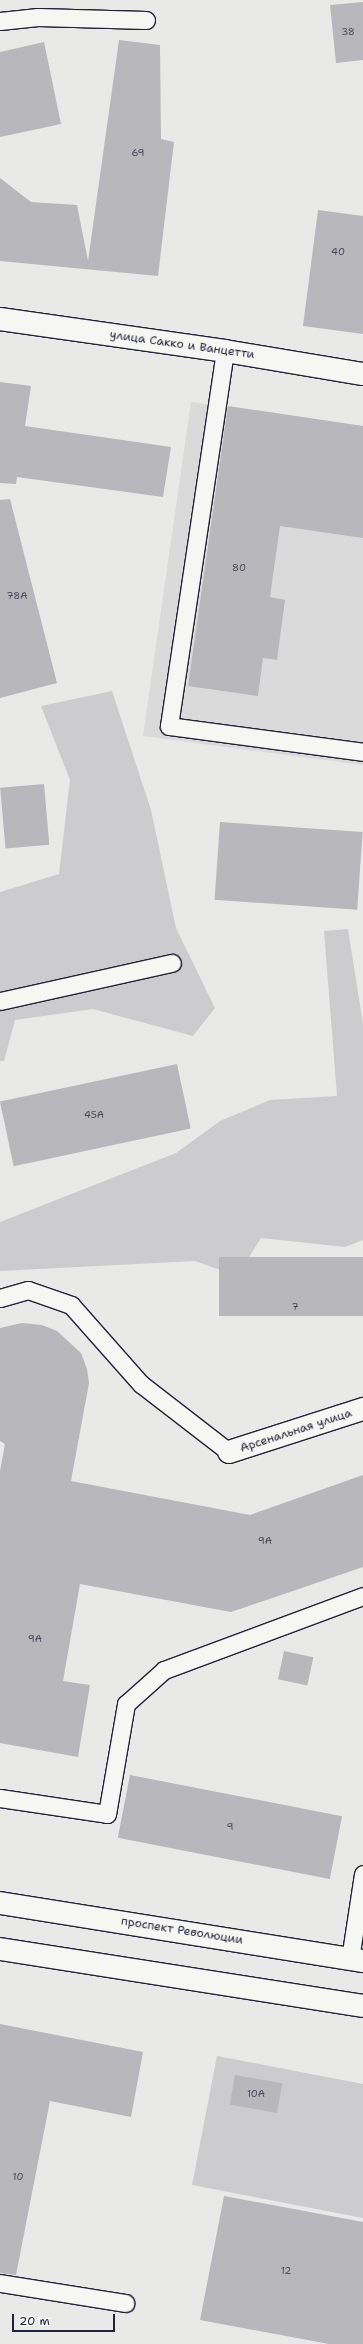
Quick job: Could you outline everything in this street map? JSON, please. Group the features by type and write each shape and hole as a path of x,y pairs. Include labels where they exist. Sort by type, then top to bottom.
{"main road":[{"name":"улица Сакко и Ванцетти","path":"0,319 226,351 363,374"},
{"name":"Арсенальная улица","path":"229,1452 363,1409"},
{"name":"проспект Революции","path":"0,1903 357,1960"},
{"path":"0,1949 363,2006"}],"lane":[{"path":"0,21 38,17 146,20"},
{"path":"226,351 169,726 363,752"},
{"path":"0,1002 172,962"},
{"path":"0,1298 28,1290 71,1306 141,1384 229,1452"},
{"path":"0,1798 107,1814 126,1704 164,1670 363,1596"},
{"path":"357,1960 363,1874"},
{"path":"0,2283 125,2303"}],"shaded area":[{"path":"191,402 363,426 363,765 143,736"},
{"path":"112,691 151,810 176,928 215,1008 193,1036 93,1009 15,1020 4,1061 0,1061 0,892 59,874 70,780 41,706"},
{"path":"348,929 363,1024 363,1240 345,1247 261,1238 237,1276 195,1261 0,1271 0,1222 176,1153 220,1121 270,1100 337,1096 324,931"},
{"path":"217,2056 363,2084 363,2218 192,2185"}],"building":[{"path":"363,2 363,60 336,63 330,5"},
{"path":"119,40 160,45 161,139 174,142 158,276 0,261 0,178 31,202 77,205 88,261"},
{"path":"44,42 61,124 0,137 0,52"},
{"path":"318,210 363,216 363,334 303,326"},
{"path":"0,382 31,386 25,426 171,447 163,497 17,477 16,484 0,483"},
{"path":"228,406 363,426 363,538 280,526 270,597 285,600 277,660 263,658 258,696 188,686"},
{"path":"10,499 57,683 0,698 0,500"},
{"path":"44,784 49,845 5,849 0,788"},
{"path":"220,822 363,832 357,910 215,900"},
{"path":"177,1064 191,1129 14,1166 0,1102"},
{"path":"219,1257 363,1257 363,1316 219,1316"},
{"path":"22,1323 42,1325 57,1331 81,1353 87,1369 89,1383 71,1481 250,1515 363,1475 363,1567 231,1612 80,1584 63,1681 90,1685 78,1757 0,1743 0,1471 5,1444 0,1441 0,1328"},
{"path":"284,1651 313,1657 307,1686 278,1679"},
{"path":"130,1775 342,1816 330,1879 118,1838"},
{"path":"0,2024 143,2052 131,2117 50,2101 16,2275 0,2273"},
{"path":"235,2075 282,2083 277,2113 230,2105"},
{"path":"224,2196 363,2222 363,2344 329,2344 200,2320"}]}
